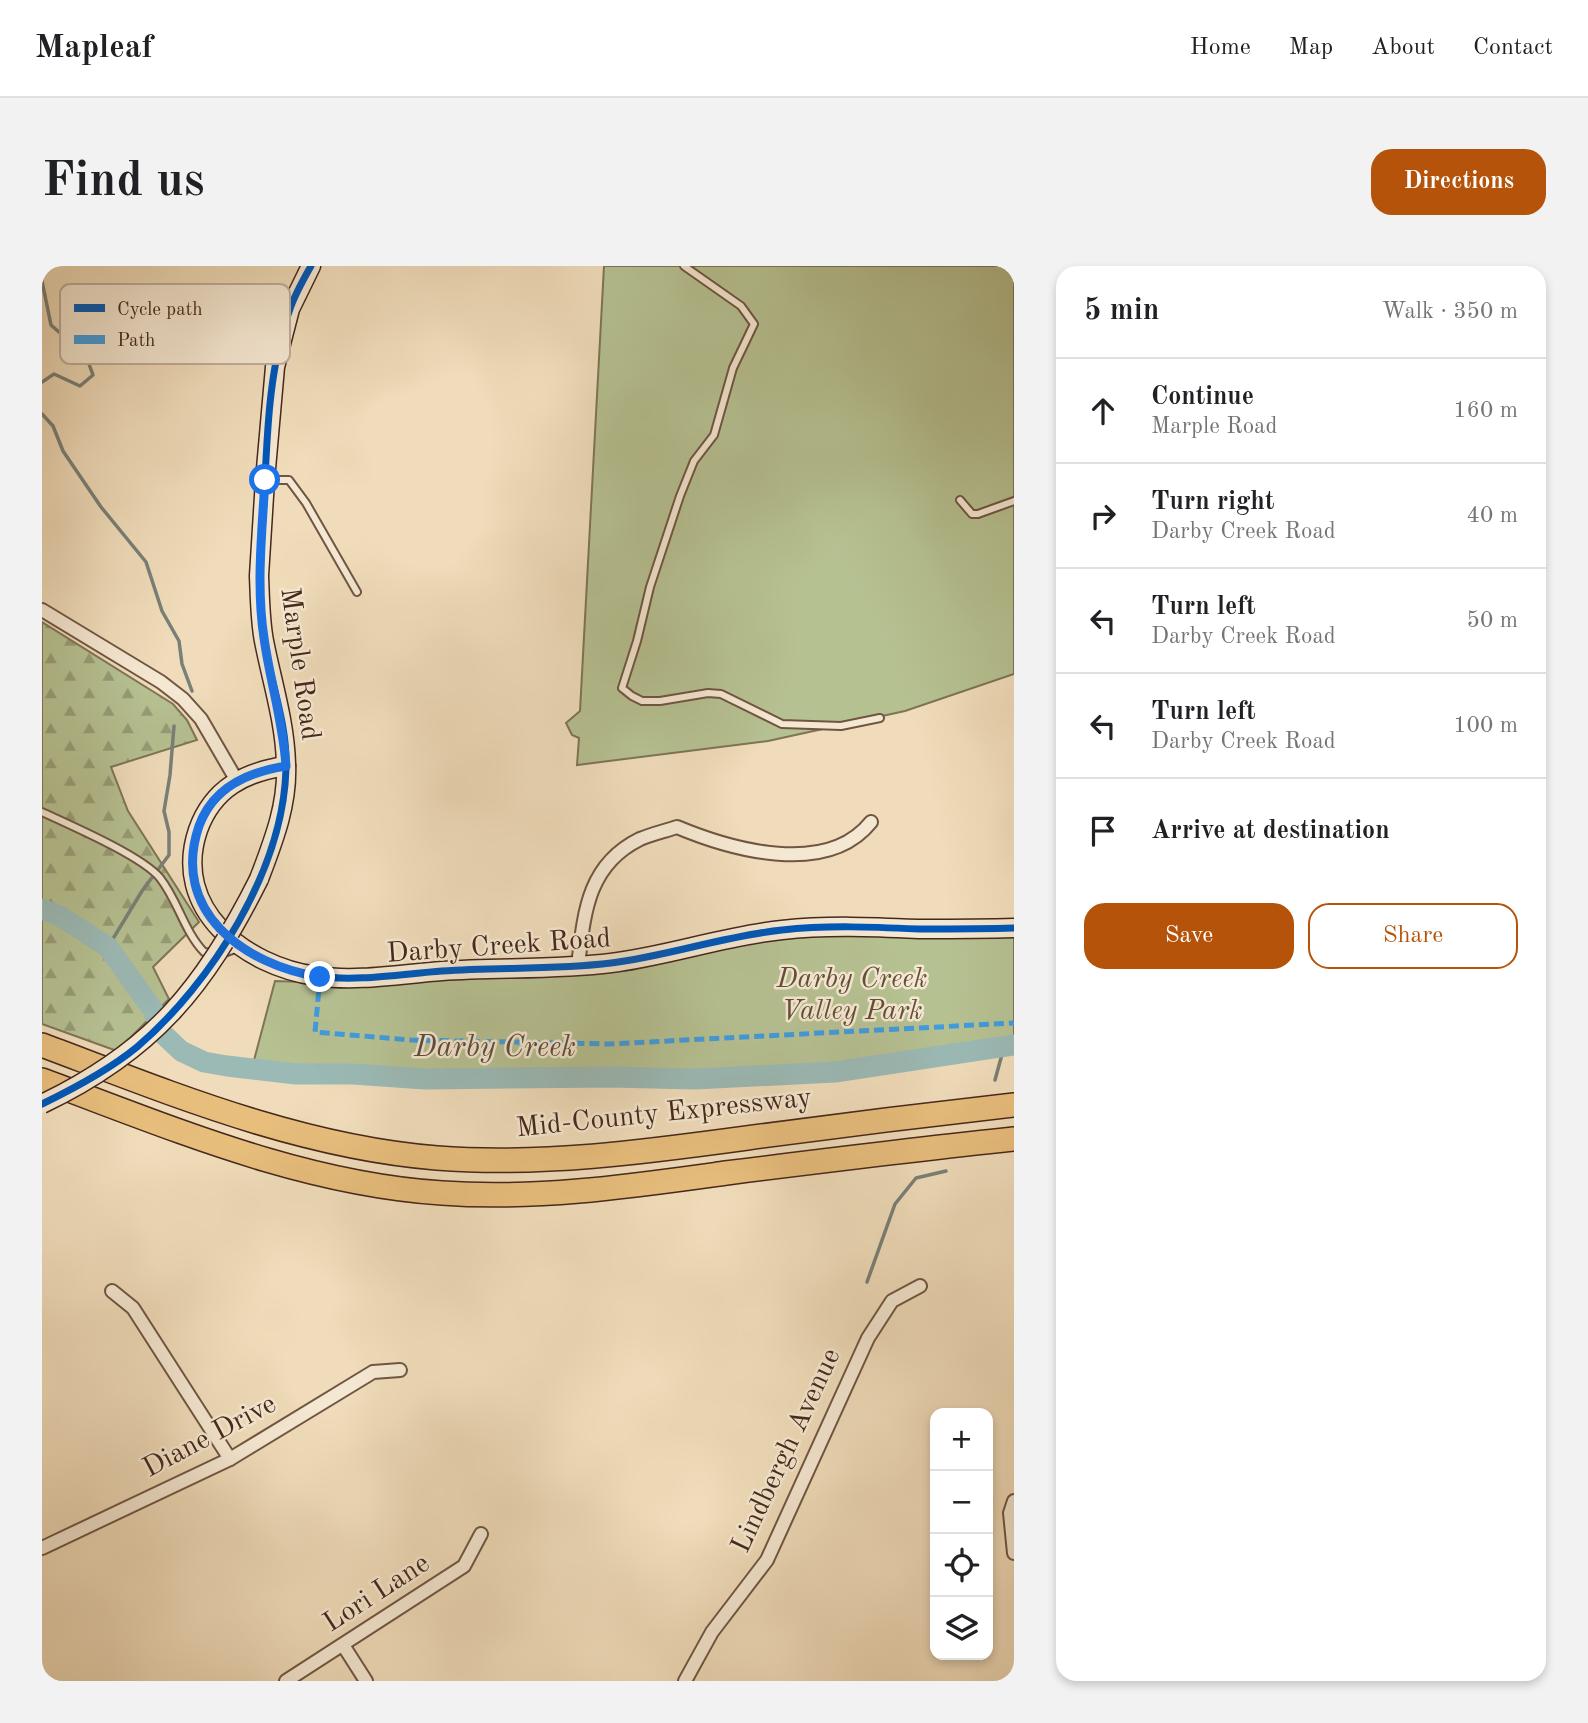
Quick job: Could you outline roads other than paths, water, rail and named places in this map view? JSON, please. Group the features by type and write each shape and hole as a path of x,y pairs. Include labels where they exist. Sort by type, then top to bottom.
{"highway":[{"name":"Mid-County Expressway","path":"42,1045 262,1124 357,1146 434,1158 523,1161 647,1152 1014,1105"},
{"path":"42,1080 195,1138 307,1171 374,1185 441,1193 501,1195 594,1191 1014,1139"}],"street":[{"name":"Marple Road","path":"290,309 311,266"},
{"name":"Marple Road","path":"42,1104 110,1066 135,1048 167,1018 213,961 259,879 280,819 286,766 284,733 260,607 265,480 277,364"},
{"path":"42,610 161,682 183,699 201,719 237,781"},
{"name":"Darby Creek Road","path":"286,766 255,772 237,781 219,795 201,821 192,849 194,887 205,910 240,947 283,969 320,977 344,978 476,969 578,966 642,958 754,934 809,927 1014,928"},
{"path":"578,966 584,913 594,881 615,856 640,839 677,827 711,841 762,852 803,855 834,848 861,834 871,822"},
{"name":"Lindbergh Avenue","path":"685,1681 712,1632 767,1560 868,1338 892,1301 920,1286"},
{"path":"112,1291 133,1308 230,1459"},
{"name":"Diane Drive","path":"42,1548 230,1459 373,1372 400,1370"},
{"path":"1014,1502 1010,1513 1014,1553"},
{"name":"Lori Lane","path":"286,1681 464,1566 481,1534"},
{"path":"343,1645 366,1681"}],"lane":[{"path":"684,266 741,306 754,324 733,368 714,435 694,461 680,496 650,587 622,688 642,701 720,694 782,724 841,726 880,718"},
{"path":"265,480 289,480 306,503 357,592"},
{"path":"960,500 972,514 1014,501"},
{"path":"42,812 115,848 151,870 159,877 195,943 204,952 224,953 240,947"}],"waterway":[{"path":"42,281 51,325 60,333"},
{"path":"42,382 54,374 80,386 93,375 89,364"},
{"path":"42,414 53,426 63,451 101,507 146,562 162,611 179,641 182,664 192,691"},
{"path":"108,947 142,891 169,855 169,832 164,811 174,726"},
{"name":"Darby Creek","path":"42,909 58,915 108,947 153,1010 162,1033 181,1051 204,1062 227,1066 296,1074 353,1074 425,1079 695,1079 835,1072 1014,1045"},
{"path":"995,1080 1004,1047"},
{"path":"867,1282 895,1204 916,1178 946,1171"}],"park label":[{"name":"Darby Creek Valley Park","path":"852,996"}]}
